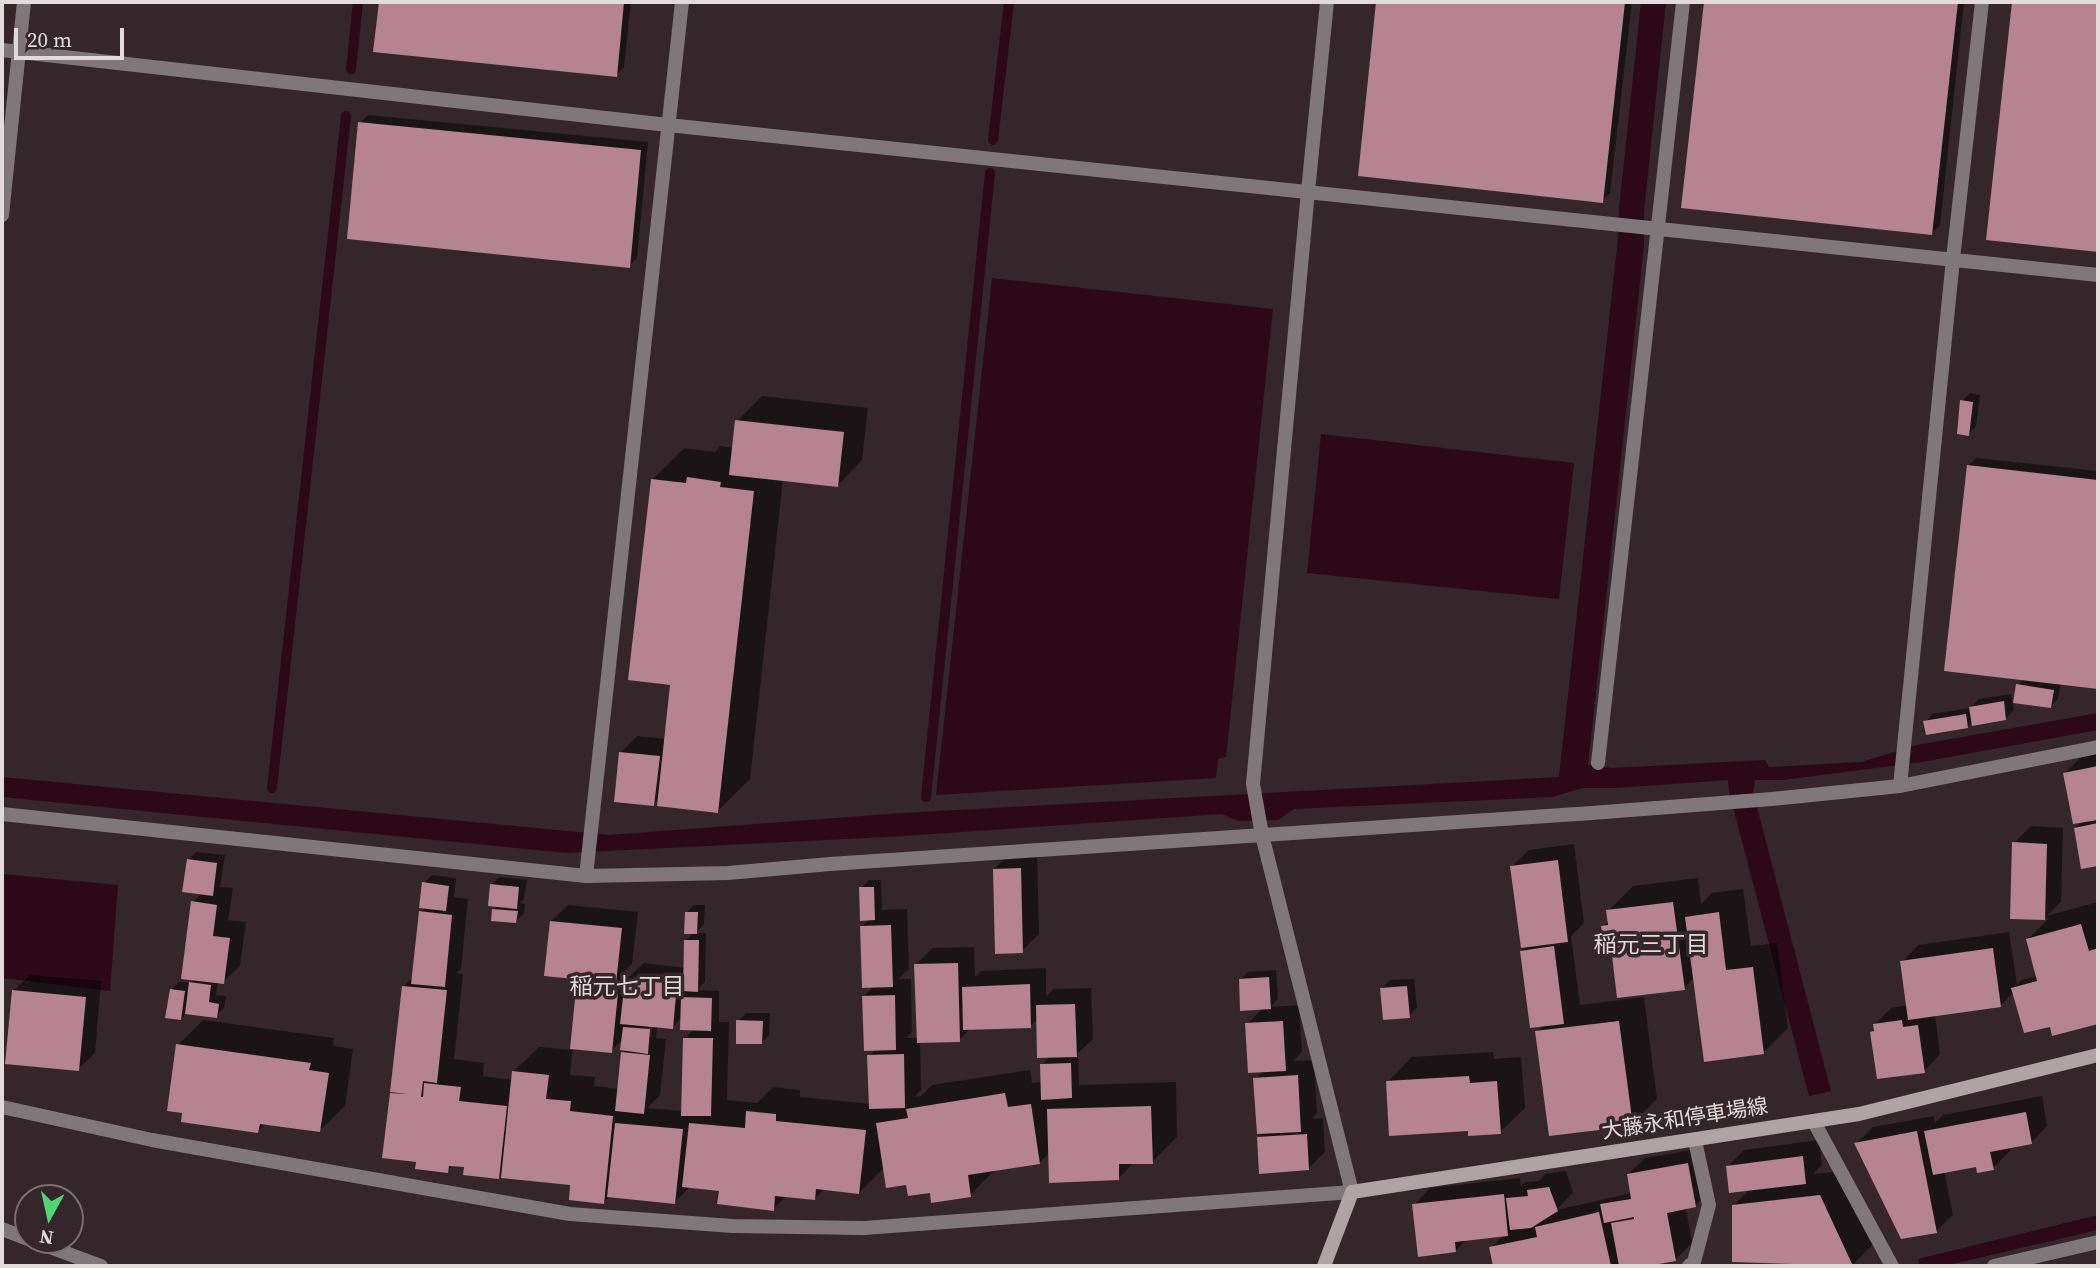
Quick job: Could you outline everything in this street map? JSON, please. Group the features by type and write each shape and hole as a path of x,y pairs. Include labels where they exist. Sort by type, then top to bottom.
{"main road":[{"name":"大藤永和停車場線","path":"1352,1192 1859,1114 2098,1055"},
{"path":"1324,1266 1352,1192"}],"street":[{"path":"2,215 24,2"},
{"path":"586,869 682,2"},
{"path":"2,1107 152,1140 570,1214 732,1226 864,1228 1352,1192 1261,831 1253,784 1328,2"},
{"path":"1598,763 1654,228 1683,2"},
{"path":"1900,786 1953,259 1982,2"},
{"path":"2,50 668,125 2098,275"},
{"path":"2,814 586,869 728,873 1261,831 1723,804 1900,786 2098,747"},
{"path":"1814,1122 1892,1266"},
{"path":"1689,1266 1693,1262 1709,1205 1695,1140"},
{"path":"1994,1266 2098,1242"},
{"path":"69,1254 101,1266"}],"shaded area":[{"path":"1641,2 1666,2 1644,212 1644,245 1588,765 1612,768 1765,760 1769,767 1861,762 1917,745 2098,713 2098,730 1922,762 1783,780 1755,780 1753,792 1831,1091 1809,1096 1728,780 1583,788 1552,797 1294,809 1278,820 1238,821 1222,814 904,836 567,853 2,797 2,777 609,835 902,813 1559,777"},
{"path":"992,278 1273,309 1226,757 1218,759 1216,778 936,795"},
{"path":"1321,434 1574,463 1559,599 1307,573"},
{"path":"2,874 118,885 110,991 2,978"},
{"path":"2098,1215 2098,1230 1944,1266 1919,1266 1918,1259"}],"building":[{"path":"379,2 624,2 617,77 373,52"},
{"path":"1376,2 1625,2 1603,203 1358,176"},
{"path":"1704,2 1958,2 1932,235 1681,208"},
{"path":"2012,2 2098,2 2098,252 1986,240"},
{"path":"358,122 641,150 630,268 347,239"},
{"path":"1960,400 1973,402 1969,436 1957,434"},
{"path":"735,420 844,432 838,487 729,475"},
{"path":"1967,465 2098,480 2098,689 1944,671"},
{"path":"687,477 721,482 720,487 754,491 718,813 657,806 670,685 628,680 651,479 686,483"},
{"path":"2016,684 2054,690 2051,708 2013,703"},
{"path":"2004,701 2006,720 1972,726 1969,707"},
{"path":"1966,714 1968,728 1926,735 1923,721"},
{"path":"619,752 660,756 654,806 614,802"},
{"path":"2098,766 2098,820 2073,824 2063,773"},
{"path":"2098,823 2098,866 2081,869 2074,828"},
{"path":"2012,842 2047,844 2045,920 2010,919"},
{"path":"187,859 217,863 213,896 182,892"},
{"path":"1558,860 1568,942 1521,948 1510,866"},
{"path":"1021,868 1023,953 995,954 993,869"},
{"path":"422,882 449,886 446,911 419,908"},
{"path":"490,884 519,887 517,909 488,906"},
{"path":"859,887 874,887 875,920 860,921"},
{"path":"191,901 217,905 213,936 230,938 224,984 181,979"},
{"path":"1673,902 1685,990 1617,998 1611,947 1604,948 1601,926 1608,925 1606,910"},
{"path":"492,909 518,911 516,923 491,921"},
{"path":"419,911 452,915 445,987 411,984"},
{"path":"685,912 698,912 697,934 684,934"},
{"path":"1719,912 1726,970 1753,967 1764,1054 1704,1062 1685,917"},
{"path":"550,921 622,928 616,983 544,976"},
{"path":"2081,924 2089,951 2098,948 2098,1024 2052,1036 2050,1027 2024,1033 2011,988 2037,981 2026,939"},
{"path":"891,925 893,987 862,988 860,926"},
{"path":"684,940 699,940 698,992 683,991"},
{"path":"1554,946 1564,1024 1530,1028 1520,951"},
{"path":"1993,948 2001,1007 1908,1020 1900,961"},
{"path":"958,963 960,1042 917,1043 914,964"},
{"path":"1269,977 1271,1009 1240,1011 1239,979"},
{"path":"625,979 677,984 673,1029 620,1024"},
{"path":"189,982 211,985 209,1002 219,1004 217,1018 185,1014"},
{"path":"1030,984 1031,1028 963,1030 962,987"},
{"path":"402,986 447,990 437,1083 423,1081 421,1097 424,1083 461,1087 459,1101 507,1106 499,1179 463,1175 464,1167 449,1166 448,1173 415,1169 416,1162 382,1158 390,1093 407,1094 390,1092"},
{"path":"1407,986 1410,1018 1383,1020 1380,988"},
{"path":"170,989 185,991 181,1020 165,1018"},
{"path":"576,989 618,993 612,1053 570,1049"},
{"path":"12,990 86,997 79,1071 5,1064"},
{"path":"895,995 896,1050 864,1051 862,996"},
{"path":"681,997 712,998 711,1031 680,1030"},
{"path":"1075,1004 1077,1057 1037,1058 1036,1005"},
{"path":"736,1020 763,1021 762,1044 736,1044"},
{"path":"1902,1020 1903,1027 1918,1025 1925,1073 1877,1079 1870,1032 1874,1031 1873,1024"},
{"path":"1283,1021 1286,1071 1248,1073 1245,1023"},
{"path":"1619,1021 1633,1126 1549,1136 1535,1031"},
{"path":"623,1027 650,1029 648,1054 620,1050"},
{"path":"683,1038 713,1038 711,1116 681,1116"},
{"path":"176,1044 311,1063 309,1070 329,1073 320,1132 260,1124 258,1133 181,1122 182,1113 167,1111"},
{"path":"621,1052 650,1055 644,1114 615,1111"},
{"path":"904,1054 905,1108 869,1109 867,1055"},
{"path":"1071,1063 1072,1098 1041,1100 1040,1064"},
{"path":"512,1071 549,1075 546,1099 571,1101 570,1111 613,1116 604,1204 569,1200 570,1185 501,1178"},
{"path":"1298,1075 1301,1132 1257,1134 1253,1078"},
{"path":"1469,1076 1470,1083 1497,1081 1501,1134 1468,1136 1468,1131 1389,1136 1386,1081"},
{"path":"1005,1093 1008,1107 1031,1104 1040,1164 968,1175 971,1197 931,1203 930,1193 908,1196 906,1185 886,1188 876,1123 908,1118 906,1109"},
{"path":"1151,1106 1153,1164 1119,1164 1119,1180 1049,1183 1047,1109"},
{"path":"746,1111 776,1114 776,1121 866,1130 859,1194 816,1189 815,1200 775,1196 774,1211 717,1204 719,1191 682,1187 689,1123 745,1128"},
{"path":"2026,1112 2032,1144 1990,1152 1994,1170 1977,1173 1976,1167 1933,1175 1924,1131"},
{"path":"615,1123 683,1129 675,1204 607,1197"},
{"path":"1917,1131 1937,1233 1901,1239 1854,1143"},
{"path":"1307,1134 1309,1170 1259,1174 1257,1137"},
{"path":"1803,1156 1806,1184 1729,1193 1726,1166"},
{"path":"1688,1163 1696,1207 1667,1213 1676,1261 1647,1266 1619,1266 1611,1223 1634,1217 1604,1223 1600,1204 1631,1199 1627,1174"},
{"path":"1549,1187 1558,1211 1531,1228 1510,1230 1506,1198 1528,1196 1527,1190"},
{"path":"1504,1194 1508,1236 1455,1242 1456,1252 1418,1257 1412,1204"},
{"path":"1820,1195 1853,1266 1732,1262 1732,1205"},
{"path":"1599,1212 1611,1266 1493,1266 1489,1247 1537,1237 1535,1227"}],"waterway":[{"path":"351,69 358,2"},
{"path":"993,140 1009,2"},
{"path":"272,788 346,116"},
{"path":"926,797 990,173"}],"district":[{"name":"稲元三丁目","path":"1651,946"},
{"name":"稲元七丁目","path":"627,988"}]}
